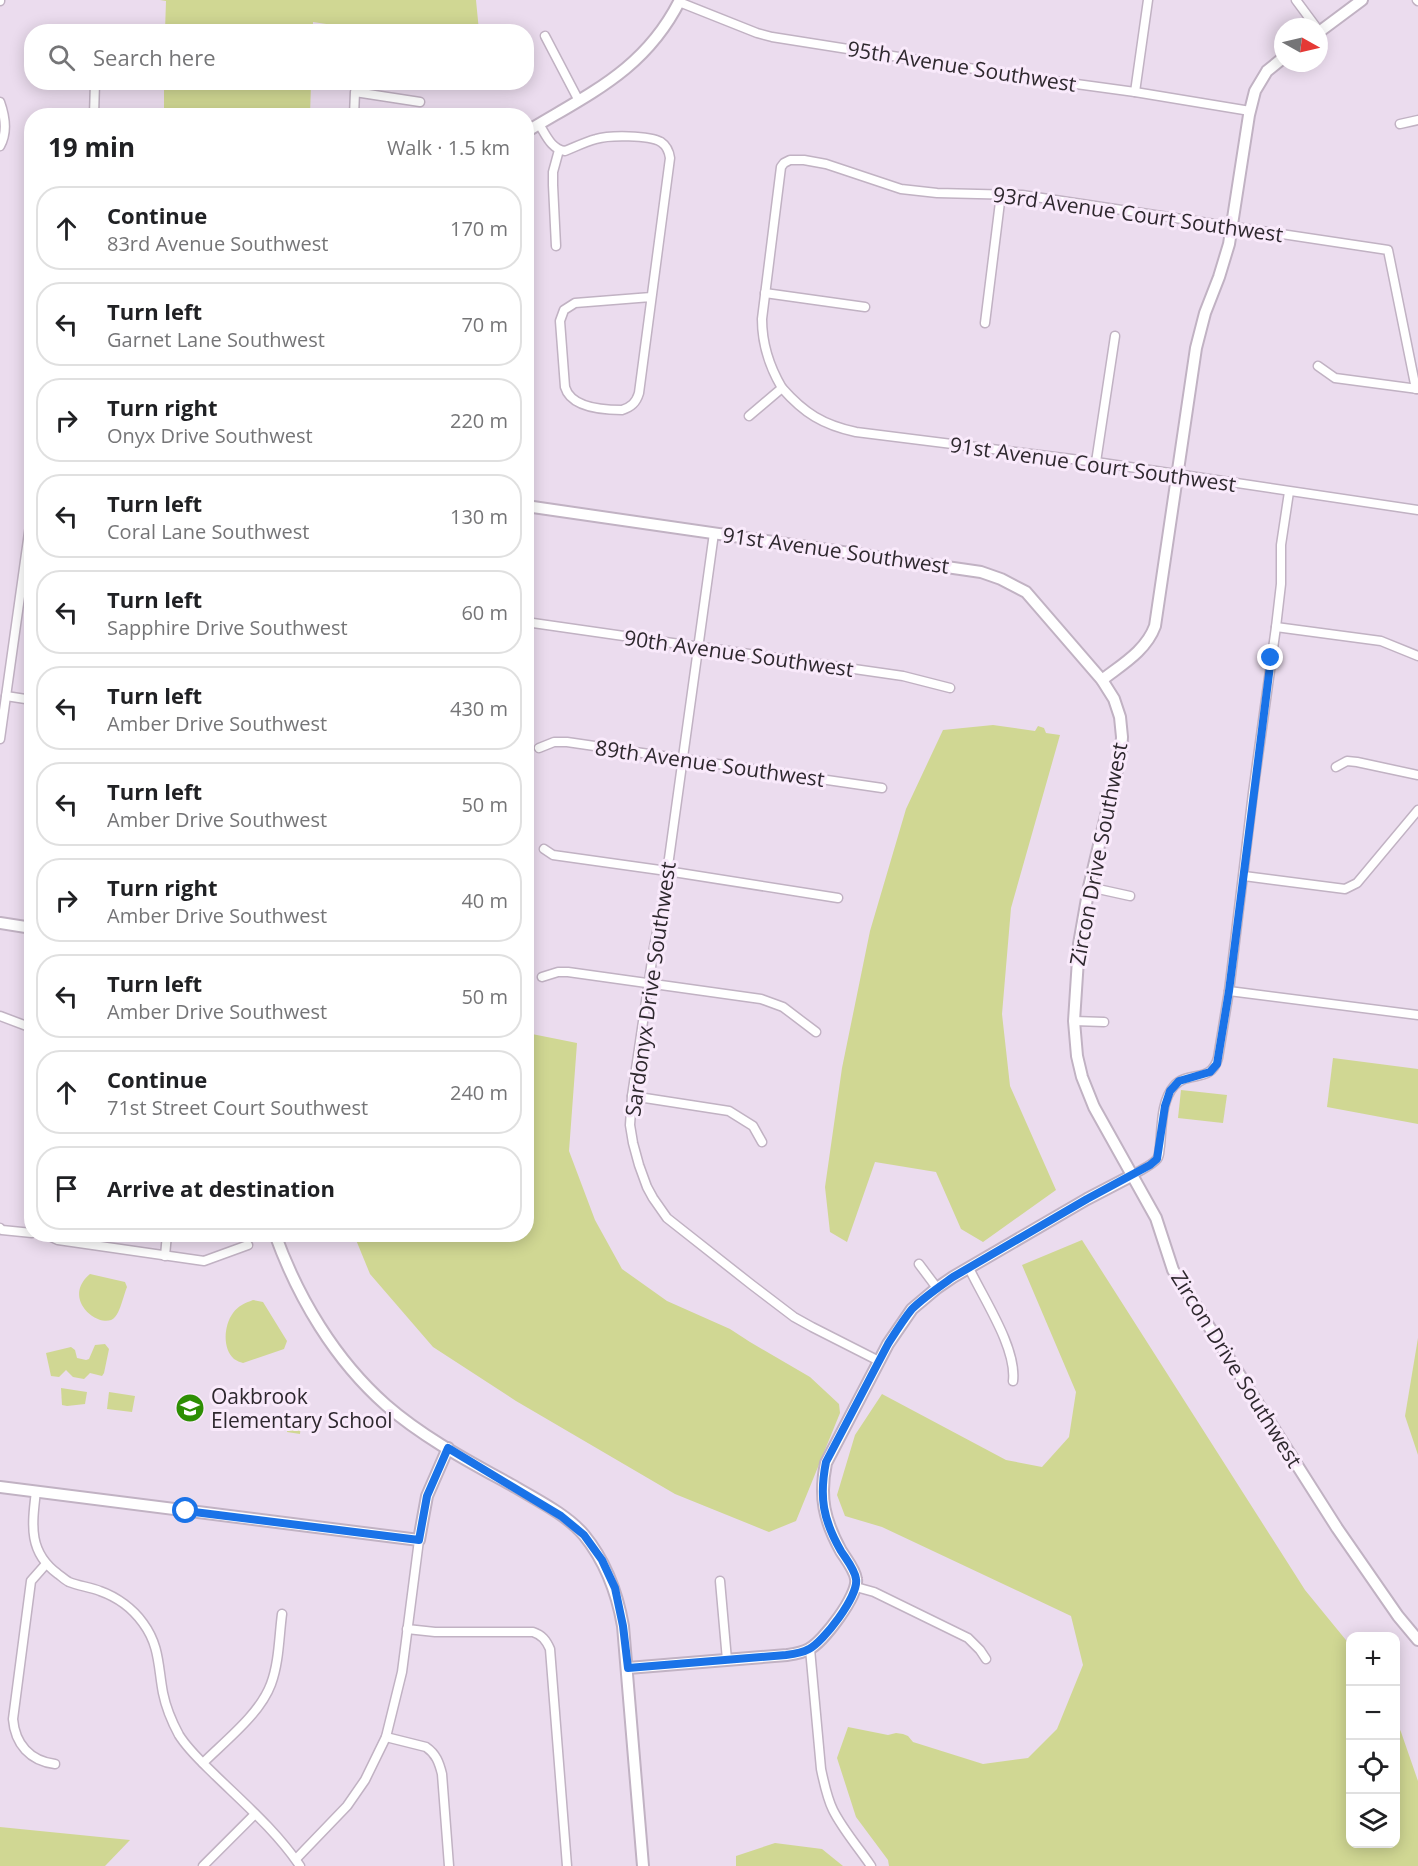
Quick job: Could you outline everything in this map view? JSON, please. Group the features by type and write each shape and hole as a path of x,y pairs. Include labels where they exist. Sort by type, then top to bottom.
{"street":[{"path":"1135,92 1148,0"},
{"path":"1296,0 1309,18"},
{"path":"1328,25 1362,0"},
{"path":"534,127 612,81 633,64 659,35 680,1"},
{"name":"95th Avenue Southwest","path":"680,1 772,37 1250,111"},
{"path":"545,36 579,101"},
{"path":"1101,680 1141,649 1155,626 1196,348 1205,313 1226,255 1255,91 1260,80 1274,65"},
{"path":"93,108 94,90"},
{"path":"354,108 355,92 420,102"},
{"path":"0,102 4,112 5,132 0,146"},
{"path":"1400,124 1418,120"},
{"path":"539,124 551,143 559,150 565,151 596,139 620,136 657,140 669,152 670,158 651,297 637,399 628,408 622,410 573,401 565,387 560,321 563,312 574,303 651,297"},
{"path":"556,246 553,179 559,150"},
{"name":"93rd Avenue Court Southwest","path":"784,163 796,159 826,164 901,189 1022,195 1388,250 1417,389"},
{"name":"91st Avenue Court Southwest","path":"784,163 781,167 762,319 764,347 782,388 808,414 823,422 856,432 1096,462 1418,510"},
{"path":"985,323 1001,194"},
{"path":"765,293 865,307"},
{"path":"1096,462 1115,336"},
{"path":"1318,366 1335,378 1417,389"},
{"path":"749,416 782,388"},
{"path":"628,1668 786,1655 810,1649 825,1635 850,1600 856,1587 856,1577 839,1548 826,1518 822,1482 826,1462 888,1344 912,1309 937,1288 969,1268 1150,1165 1159,1156 1164,1112 1170,1091 1179,1081 1207,1074 1217,1064 1229,991 1276,627 1281,585 1281,545 1289,492"},
{"name":"91st Avenue Southwest","path":"534,507 971,570 991,575 1026,592 1101,680"},
{"name":"Sardonyx Drive Southwest","path":"714,533 663,902 648,984 632,1096 630,1125 639,1165 653,1198 667,1218 794,1317 879,1361"},
{"path":"0,739 24,568"},
{"name":"90th Avenue Southwest","path":"534,623 903,676 950,688"},
{"path":"1276,627 1381,640 1418,656"},
{"name":"Zircon Drive Southwest","path":"1101,680 1114,699 1120,717 1122,737 1121,753 1078,944 1074,1021 1077,1056 1082,1077 1094,1107 1156,1218 1173,1270 1334,1524 1398,1616 1418,1640"},
{"path":"6,696 24,699"},
{"name":"89th Avenue Southwest","path":"539,748 554,742 567,742 882,788"},
{"path":"1336,767 1347,761 1418,775"},
{"path":"1244,876 1329,888 1350,888 1357,883 1418,810"},
{"path":"544,849 553,855 838,898"},
{"path":"1089,887 1130,896"},
{"path":"0,923 24,927"},
{"path":"542,978 558,972 568,972 761,999 783,1007 816,1032"},
{"path":"1229,991 1418,1015"},
{"path":"0,1016 24,1025"},
{"path":"1074,1021 1104,1022"},
{"path":"632,1096 729,1111 753,1125 762,1142"},
{"path":"0,1228 24,1232"},
{"path":"71,1242 204,1261 248,1245"},
{"path":"165,1256 166,1242"},
{"path":"278,1242 292,1278 319,1324 340,1354 386,1404 415,1427 574,1526 584,1535 602,1560 615,1588 623,1626 643,1866"},
{"path":"919,1264 937,1288"},
{"path":"969,1268 1005,1341 1013,1381"},
{"path":"36,1491 32,1521 40,1556 46,1564 69,1582 114,1597 138,1617 148,1630 154,1644 159,1660 163,1696 169,1715 188,1748 277,1835 298,1863 351,1800 373,1765 386,1737 402,1672 427,1496 448,1448"},
{"path":"0,1487 419,1540"},
{"path":"46,1564 31,1581 13,1719 16,1738 21,1746 36,1759 55,1764"},
{"path":"720,1581 727,1660"},
{"path":"856,1587 874,1592 968,1638 986,1659"},
{"path":"203,1763 254,1711 267,1693 274,1675 282,1614"},
{"path":"407,1629 435,1632 526,1631 540,1634 547,1642 550,1649 567,1866"},
{"path":"810,1649 821,1769 825,1788 839,1821 871,1866"},
{"path":"386,1737 426,1747 438,1759 442,1774 449,1866"},
{"path":"203,1866 255,1814"}],"green space":[{"path":"160,0 476,0 478,24 326,24 313,22 313,24 165,24 166,1"},
{"path":"164,90 311,90 310,108 164,108"},
{"path":"993,725 1035,731 1038,726 1044,728 1046,733 1060,735 1011,908 1002,1014 1010,1086 1056,1190 983,1242 961,1229 936,1172 875,1162 847,1242 830,1232 825,1187 842,1068 870,931 906,809 943,730"},
{"path":"534,1034 577,1043 569,1151 595,1220 622,1269 667,1301 730,1329 810,1377 839,1404 840,1413 796,1521 769,1532 675,1494 516,1401 433,1347 370,1274 357,1242 534,1242"},
{"path":"1333,1058 1418,1069 1418,1124 1327,1107"},
{"path":"1181,1090 1227,1095 1223,1123 1178,1118"},
{"path":"1082,1240 1305,1590 1346,1640 1346,1848 1400,1848 1400,1730 1418,1781 1418,1866 889,1866 888,1860 856,1817 837,1758 848,1727 888,1735 903,1734 913,1742 983,1764 1028,1758 1057,1729 1083,1665 1071,1616 882,1527 845,1516 837,1495 855,1435 882,1394 1006,1460 1042,1467 1069,1437 1076,1392 1022,1265"},
{"path":"90,1274 125,1282 127,1287 119,1311 109,1321 94,1317 81,1303 79,1294 82,1284"},
{"path":"253,1300 263,1302 287,1341 284,1349 243,1363 234,1359 230,1354 226,1343 226,1330 235,1311"},
{"path":"1418,1338 1418,1455 1405,1416"},
{"path":"105,1344 109,1349 102,1376 90,1373 84,1379 73,1377 66,1370 59,1377 51,1376 46,1353 71,1347 75,1350 77,1358 86,1360 89,1359 95,1345"},
{"path":"61,1388 87,1392 85,1404 62,1405"},
{"path":"109,1392 135,1396 132,1412 107,1409"},
{"path":"288,1421 301,1422 300,1434 287,1432"},
{"path":"0,1827 130,1840 105,1866 0,1866"},
{"path":"775,1843 822,1849 843,1866 736,1866 736,1856"}],"place":[{"name":"Oakbrook Elementary School","path":"190,1408"}],"route":[{"path":"186,1511 419,1540 430,1485 448,1448 529,1495 561,1516 584,1535 602,1560 615,1588 623,1626 628,1668 786,1655 810,1649 825,1635 850,1600 856,1587 856,1577 839,1548 826,1518 822,1497 826,1462 888,1344 912,1309 937,1288 985,1257 1150,1165 1159,1156 1165,1106 1170,1091 1179,1081 1207,1074 1217,1064 1229,991 1271,658"}]}
